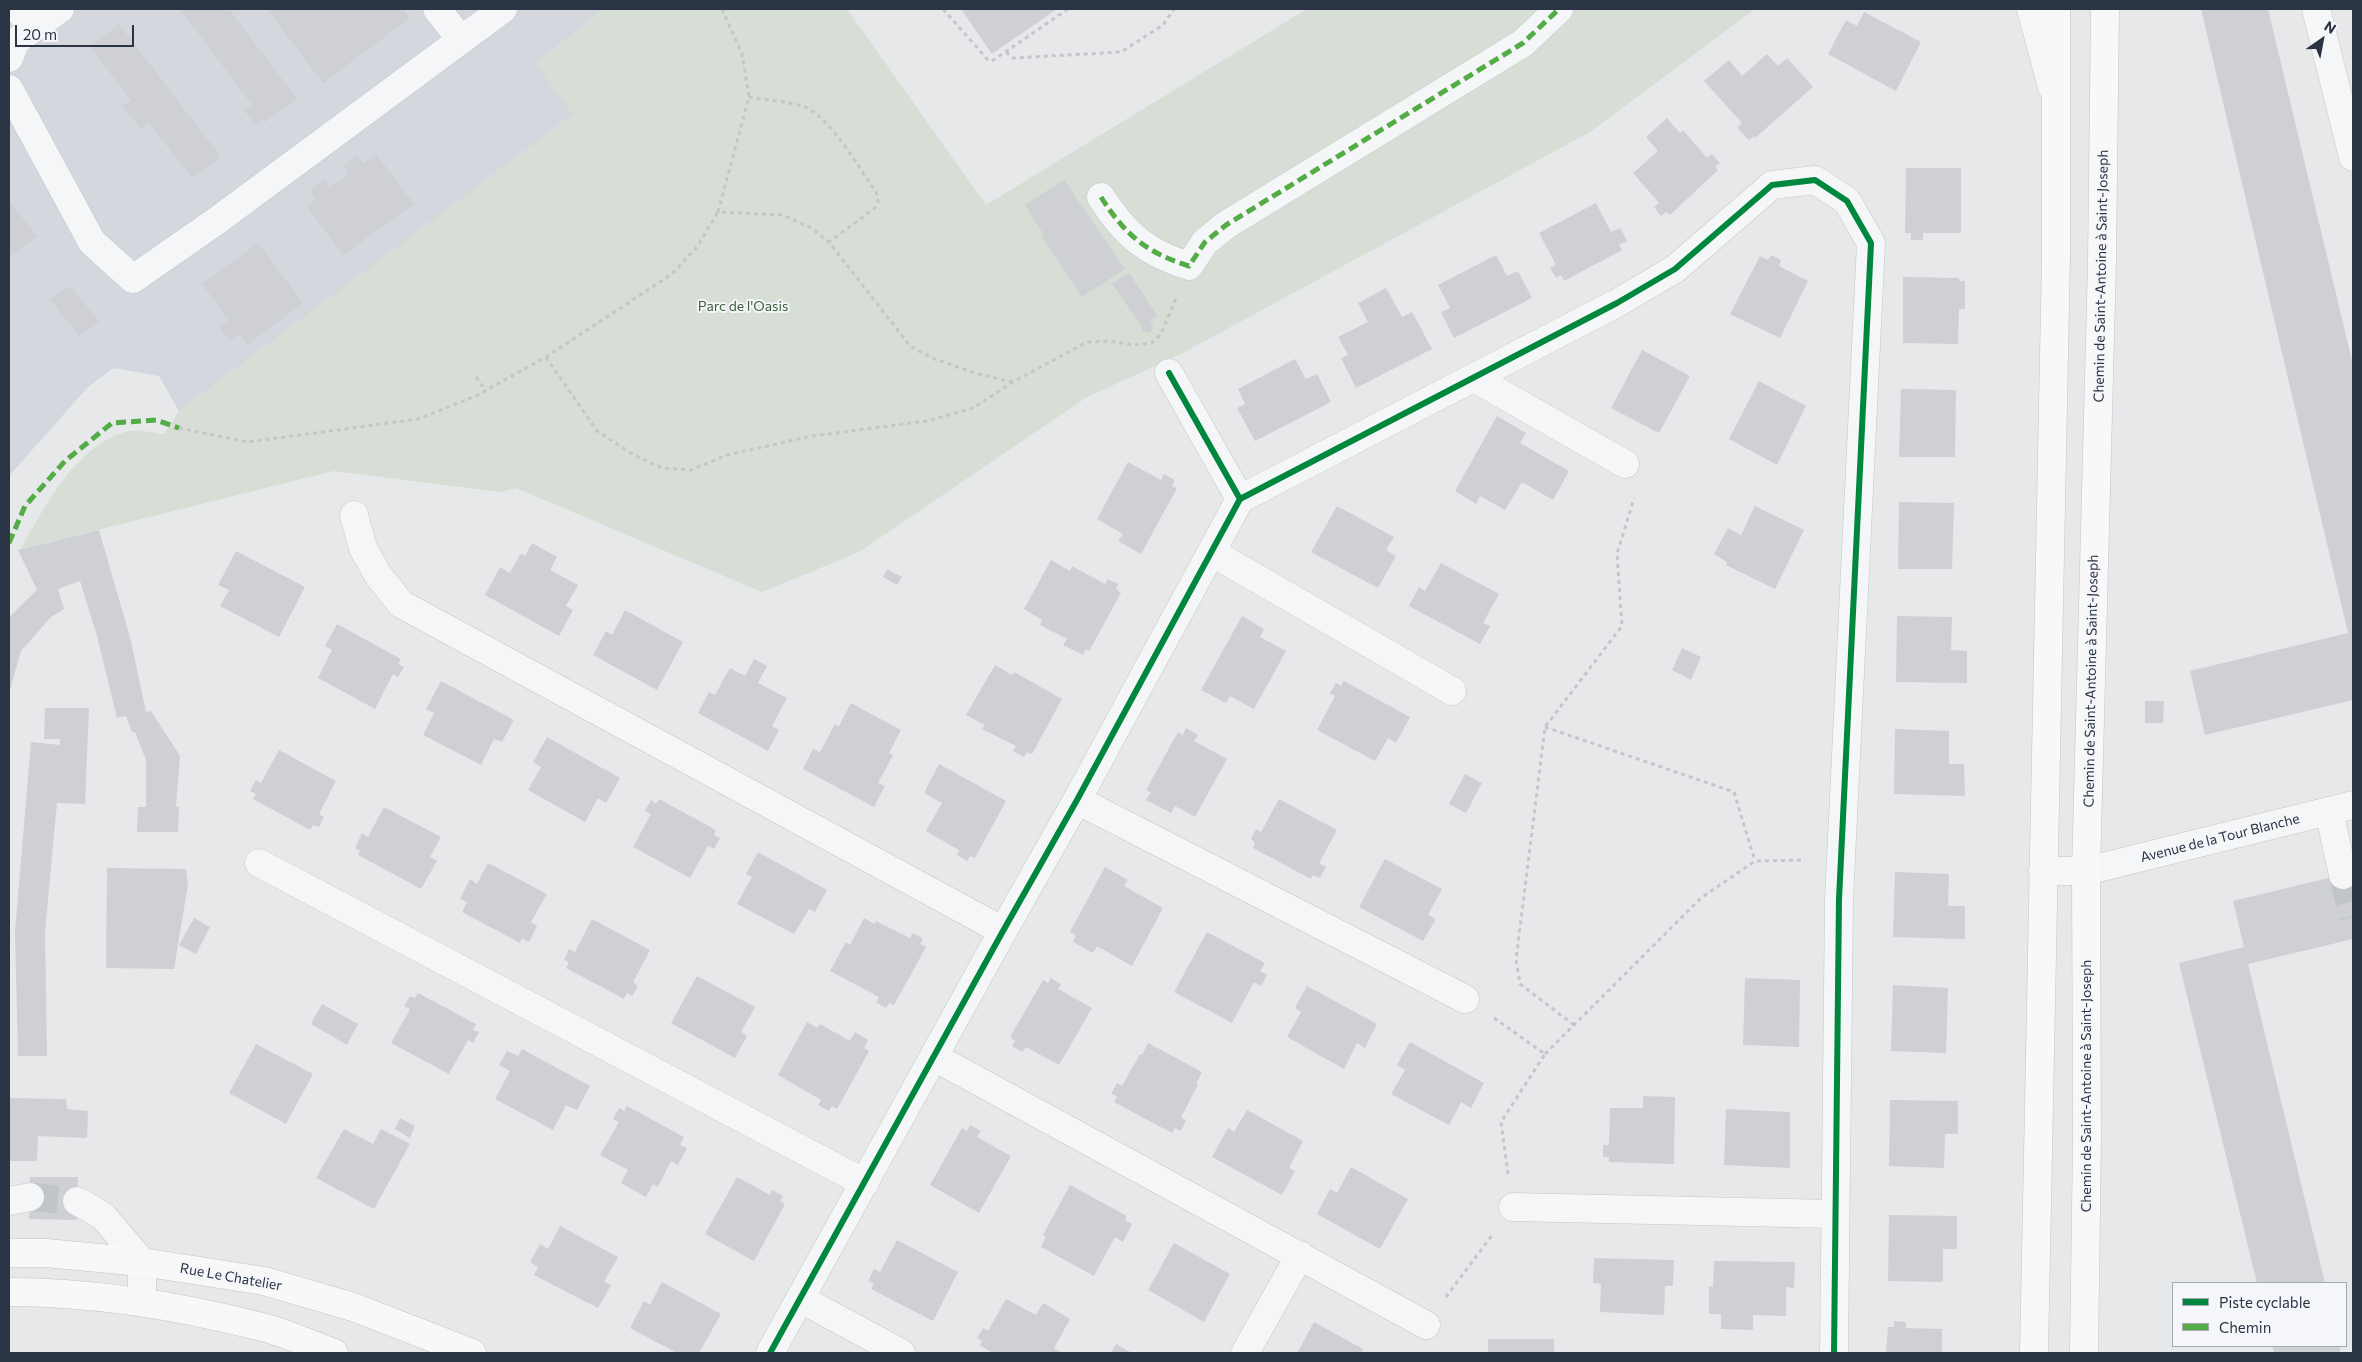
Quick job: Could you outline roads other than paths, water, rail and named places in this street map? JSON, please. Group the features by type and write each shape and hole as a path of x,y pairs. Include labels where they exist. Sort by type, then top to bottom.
{"main road":[{"path":"2034,1353 2056,256 2056,9"},
{"name":"Chemin de Saint-Antoine à Saint-Joseph","path":"2084,1353 2087,1139 2086,871 2102,262 2105,9"},
{"name":"Rue Le Chatelier","path":"9,1254 46,1253 142,1262 264,1281 353,1306 472,1353"},
{"path":"9,1292 47,1292 142,1301 264,1328 334,1353"}],"street":[{"path":"9,58 26,18 60,9"},
{"path":"438,9 460,40"},
{"path":"9,90 92,242 132,279 215,222 503,9"},
{"path":"2030,9 2056,100"},
{"path":"2316,9 2353,157"},
{"path":"1102,197 1116,221 1131,237 1169,260 1189,266 1205,242 1226,225 1523,43 1556,10"},
{"path":"770,1353 1077,800 1240,500 1617,303 1675,270 1772,185 1815,180 1847,200 1871,243 1841,859 1834,1353"},
{"path":"1169,373 1240,500"},
{"path":"1474,378 1625,464"},
{"path":"354,515 363,548 378,575 401,604 1003,931"},
{"path":"1211,552 1452,691"},
{"path":"1077,800 1466,999"},
{"path":"2341,808 2343,874"},
{"name":"Avenue de la Tour Blanche","path":"2043,871 2086,871 2341,808"},
{"path":"258,862 865,1183"},
{"path":"934,1057 1426,1325"},
{"path":"77,1201 103,1216 142,1262 142,1301"},
{"path":"1513,1207 1835,1214"},
{"path":"1245,1353 1300,1255"},
{"path":"801,1299 901,1353"}],"tunnel":[{"path":"2343,875 2353,917"},
{"path":"30,1197 77,1201"}],"park label":[{"name":"Parc de l'Oasis","path":"743,306"}]}
